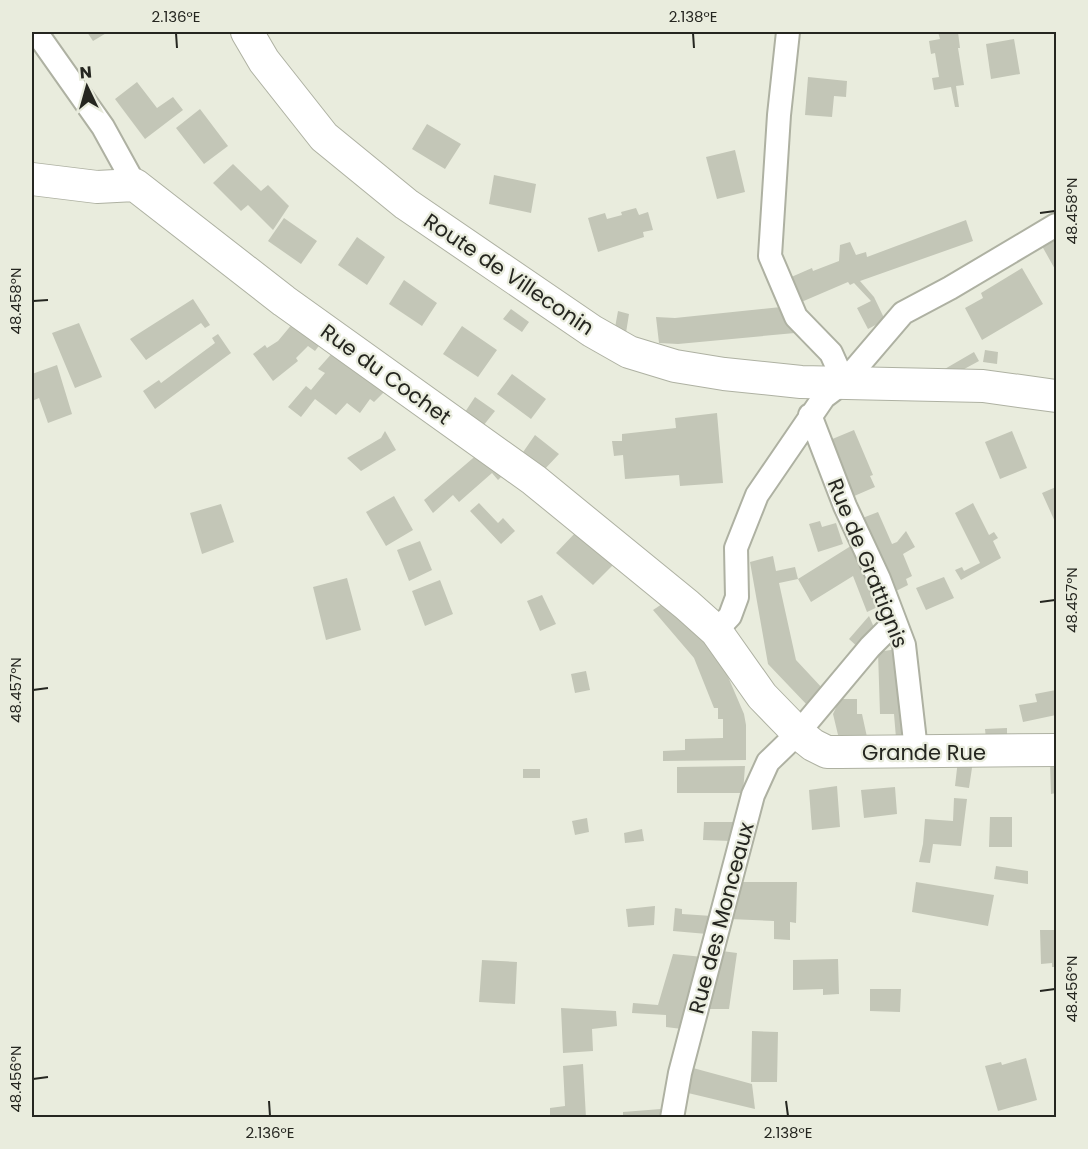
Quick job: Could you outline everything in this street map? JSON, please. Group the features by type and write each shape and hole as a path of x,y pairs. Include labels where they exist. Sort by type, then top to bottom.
{"street":[{"path":"32,179 97,187 135,185 103,127 36,32"},
{"name":"Route de Villeconin","path":"248,32 264,60 324,136 406,204 591,331 629,352 675,366 790,381 983,386 1056,396"},
{"path":"788,32 779,115 770,256 796,317 831,353 844,382"},
{"name":"Rue du Cochet","path":"135,185 284,302 534,480 687,604 716,631 762,696 798,733"},
{"path":"716,631 730,616 737,597 736,548 757,495 824,397 844,382 903,313 1056,225"},
{"name":"Rue de Grattignis","path":"810,415 845,506 879,579 904,645 916,750"},
{"name":"Rue des Monceaux","path":"672,1118 685,1052 753,795 768,762 798,733 870,647 895,622"},
{"name":"Grande Rue","path":"798,733 813,745 827,752 1056,750"}],"building":[{"path":"87,32 108,32 93,41"},
{"path":"938,32 958,32 964,85 956,86 959,107 955,107 951,87 934,90 932,78 939,77 935,53 931,54 929,41 940,39"},
{"path":"1014,39 1020,74 991,79 986,44"},
{"path":"808,77 847,81 846,97 834,96 832,117 805,115"},
{"path":"137,82 157,108 173,97 183,110 145,139 115,99"},
{"path":"200,109 228,146 204,164 176,128"},
{"path":"427,124 461,144 445,169 412,149"},
{"path":"735,150 745,192 717,199 706,157"},
{"path":"233,164 261,191 268,185 289,206 273,230 248,205 241,211 213,183"},
{"path":"494,175 536,184 531,213 489,204"},
{"path":"636,208 639,215 648,212 653,230 643,232 644,237 598,252 588,218 605,213 607,219"},
{"path":"284,218 317,241 301,264 268,241"},
{"path":"966,220 973,241 860,281 874,297 885,320 868,329 857,308 871,301 854,283 850,285 848,282 799,303 789,278 812,268 813,271 839,261 840,245 850,242 856,255 866,252 867,257"},
{"path":"357,237 385,257 367,285 338,265"},
{"path":"1056,237 1056,271 1042,246"},
{"path":"1022,268 1043,304 982,340 965,308 983,298 981,293"},
{"path":"404,280 437,303 422,326 389,304"},
{"path":"193,299 210,325 205,328 201,323 146,360 130,339"},
{"path":"781,307 795,333 678,344 659,343 656,317 675,318"},
{"path":"511,309 529,322 522,332 503,319"},
{"path":"618,311 629,314 625,339 614,333"},
{"path":"79,323 102,377 75,388 52,333"},
{"path":"293,323 321,343 315,351 308,346 296,358 298,361 273,381 253,354 265,345 267,348 278,341"},
{"path":"462,326 497,350 478,377 443,354"},
{"path":"218,334 231,353 155,409 143,391 159,380 161,383 215,343 212,338"},
{"path":"985,350 998,352 997,364 983,362"},
{"path":"334,351 387,389 374,402 370,399 360,413 347,403 336,415 315,399 301,417 288,407 306,386 311,390 325,373 318,369"},
{"path":"974,352 979,361 955,374 943,370"},
{"path":"57,365 72,414 48,423 39,398 32,401 32,374"},
{"path":"512,374 546,399 531,419 497,394"},
{"path":"475,397 495,411 483,426 465,412"},
{"path":"717,413 723,483 680,486 679,475 625,479 623,455 614,456 612,441 622,441 622,434 676,428 675,418"},
{"path":"854,430 873,475 870,476 875,487 852,497 830,440"},
{"path":"385,431 396,450 361,471 347,458 381,438"},
{"path":"1012,431 1027,468 1000,479 985,442"},
{"path":"535,435 559,454 543,471 521,455"},
{"path":"479,453 505,473 498,480 492,473 459,502 453,495 433,513 424,500"},
{"path":"1056,487 1056,524 1042,493"},
{"path":"394,496 413,530 386,546 366,512"},
{"path":"479,503 498,523 503,518 515,531 501,544 470,511"},
{"path":"973,503 989,535 994,532 998,538 993,541 1001,558 961,580 955,570 962,567 964,571 980,563 955,513"},
{"path":"221,504 234,542 202,554 190,513"},
{"path":"878,512 892,544 897,542 906,531 915,547 903,554 912,576 906,579 908,585 892,593 860,519"},
{"path":"820,521 822,527 836,523 843,544 818,552 809,524"},
{"path":"577,531 614,564 593,585 556,553"},
{"path":"420,541 432,570 409,581 397,550"},
{"path":"854,544 882,605 867,612 853,576 811,602 798,579"},
{"path":"773,556 776,571 795,567 798,579 779,583 796,660 824,690 809,707 768,664 750,562"},
{"path":"944,577 954,598 926,610 916,588"},
{"path":"347,578 361,630 326,640 313,587"},
{"path":"440,580 453,614 425,626 412,591"},
{"path":"542,595 556,624 540,631 527,601"},
{"path":"668,600 714,644 744,714 746,760 663,761 663,751 685,750 685,739 723,738 723,719 718,719 718,708 714,708 694,658 653,610"},
{"path":"869,616 876,632 860,649 849,639"},
{"path":"897,649 907,738 896,738 894,714 880,714 878,652"},
{"path":"586,671 590,690 575,693 571,674"},
{"path":"1056,690 1056,715 1023,722 1019,705 1037,702 1035,694"},
{"path":"840,699 857,699 857,714 862,714 867,737 839,739 833,714"},
{"path":"1007,728 1007,740 986,739 985,729"},
{"path":"958,760 973,761 969,788 955,786"},
{"path":"1050,762 1056,762 1056,793 1051,794"},
{"path":"745,766 743,793 677,793 677,767"},
{"path":"523,769 540,769 540,778 523,778"},
{"path":"837,786 840,827 812,830 809,790"},
{"path":"895,787 897,814 864,818 861,790"},
{"path":"954,798 967,799 961,846 933,844 930,863 919,862 925,819 953,821"},
{"path":"990,817 1012,817 1012,847 989,847"},
{"path":"587,818 589,832 575,835 572,821"},
{"path":"704,822 735,822 731,841 703,840"},
{"path":"642,829 644,841 625,843 624,833"},
{"path":"996,866 1028,871 1028,884 994,879"},
{"path":"740,882 797,882 796,923 790,922 790,940 774,939 774,921 730,919"},
{"path":"916,882 994,895 988,926 912,912"},
{"path":"655,906 654,925 628,927 626,909"},
{"path":"675,908 682,909 682,914 712,916 707,934 673,931"},
{"path":"1040,930 1056,930 1056,967 1052,967 1052,963 1041,964"},
{"path":"722,951 737,953 729,1009 708,1009"},
{"path":"673,954 703,957 682,1029 666,1027 666,1015 632,1013 633,1003 658,1005"},
{"path":"838,959 839,994 823,995 823,989 793,990 793,960"},
{"path":"482,960 517,962 515,1004 479,1002"},
{"path":"870,989 901,989 900,1012 870,1011"},
{"path":"561,1008 616,1011 617,1026 592,1029 593,1051 563,1053"},
{"path":"752,1031 778,1032 777,1082 751,1082"},
{"path":"1026,1058 1037,1100 998,1111 985,1066 1001,1062 1002,1065"},
{"path":"583,1064 586,1118 550,1118 550,1108 565,1106 563,1066"},
{"path":"693,1068 752,1084 755,1109 688,1093"},
{"path":"661,1109 659,1118 623,1118 623,1112"}]}
